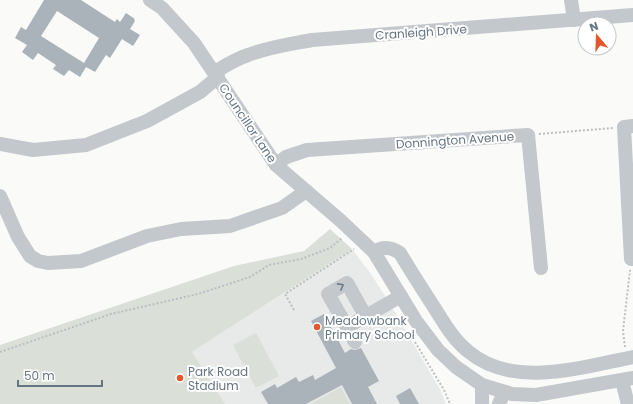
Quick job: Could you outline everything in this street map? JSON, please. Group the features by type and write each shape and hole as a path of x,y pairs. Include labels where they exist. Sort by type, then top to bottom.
{"street":[{"name":"Councillor Lane","path":"150,0 162,8 194,43 276,165 374,252 416,321 438,350 456,367 502,398 512,394 536,395 628,379"},
{"path":"571,0 574,20"},
{"name":"Cranleigh Drive","path":"0,144 33,150 86,145 147,121 200,92 216,74 233,61 249,54 280,46 312,40 633,15"},
{"path":"628,126 632,259"},
{"name":"Donnington Avenue","path":"276,165 286,157 307,150 528,135 541,268"},
{"path":"0,196 18,237 30,256 38,261 48,262 81,261 147,236 180,229 230,226 282,208 306,191"},
{"path":"374,252 381,248 393,249 400,253 453,336 469,353 492,366 513,372 537,373 630,357"},
{"path":"354,342 328,294 347,283 366,317"},
{"path":"347,327 401,296"},
{"path":"628,379 628,404"},
{"path":"482,385 482,404"}],"path":[{"path":"528,135 628,126"},
{"path":"0,352 111,314 198,294 250,277 269,265 301,259 330,248 351,230"},
{"path":"294,310 285,294 363,242"},
{"path":"630,357 622,331 632,259"}],"shaded area":[{"path":"330,229 352,249 192,352 225,404 0,404 0,345 234,266 304,251"},
{"name":"Meadowbank Primary School","path":"352,249 371,274 389,302 441,391 446,404 225,404 192,352"},
{"path":"256,333 279,376 256,388 233,345"},
{"path":"341,387 350,404 310,404"}],"building":[{"path":"44,0 81,0 115,22 117,19 120,22 126,13 135,19 130,29 140,35 133,46 122,39 110,58 106,55 95,72 86,67 80,77 69,70 64,76 53,69 56,65 38,53 33,60 22,52 27,45 15,38 21,27 26,30","holes":["57,11 99,38 84,63 41,36"]},
{"path":"324,314 345,353 351,349 355,350 361,348 379,381 368,387 377,404 352,404 342,385 306,404 268,404 261,392 275,384 277,388 296,377 299,382 313,375 315,380 336,368 311,321"},
{"path":"410,388 419,404 400,404 396,396"}],"place":[{"name":"Meadowbank Primary School","path":"317,327"},
{"name":"Park Road Stadium","path":"180,378"}]}
